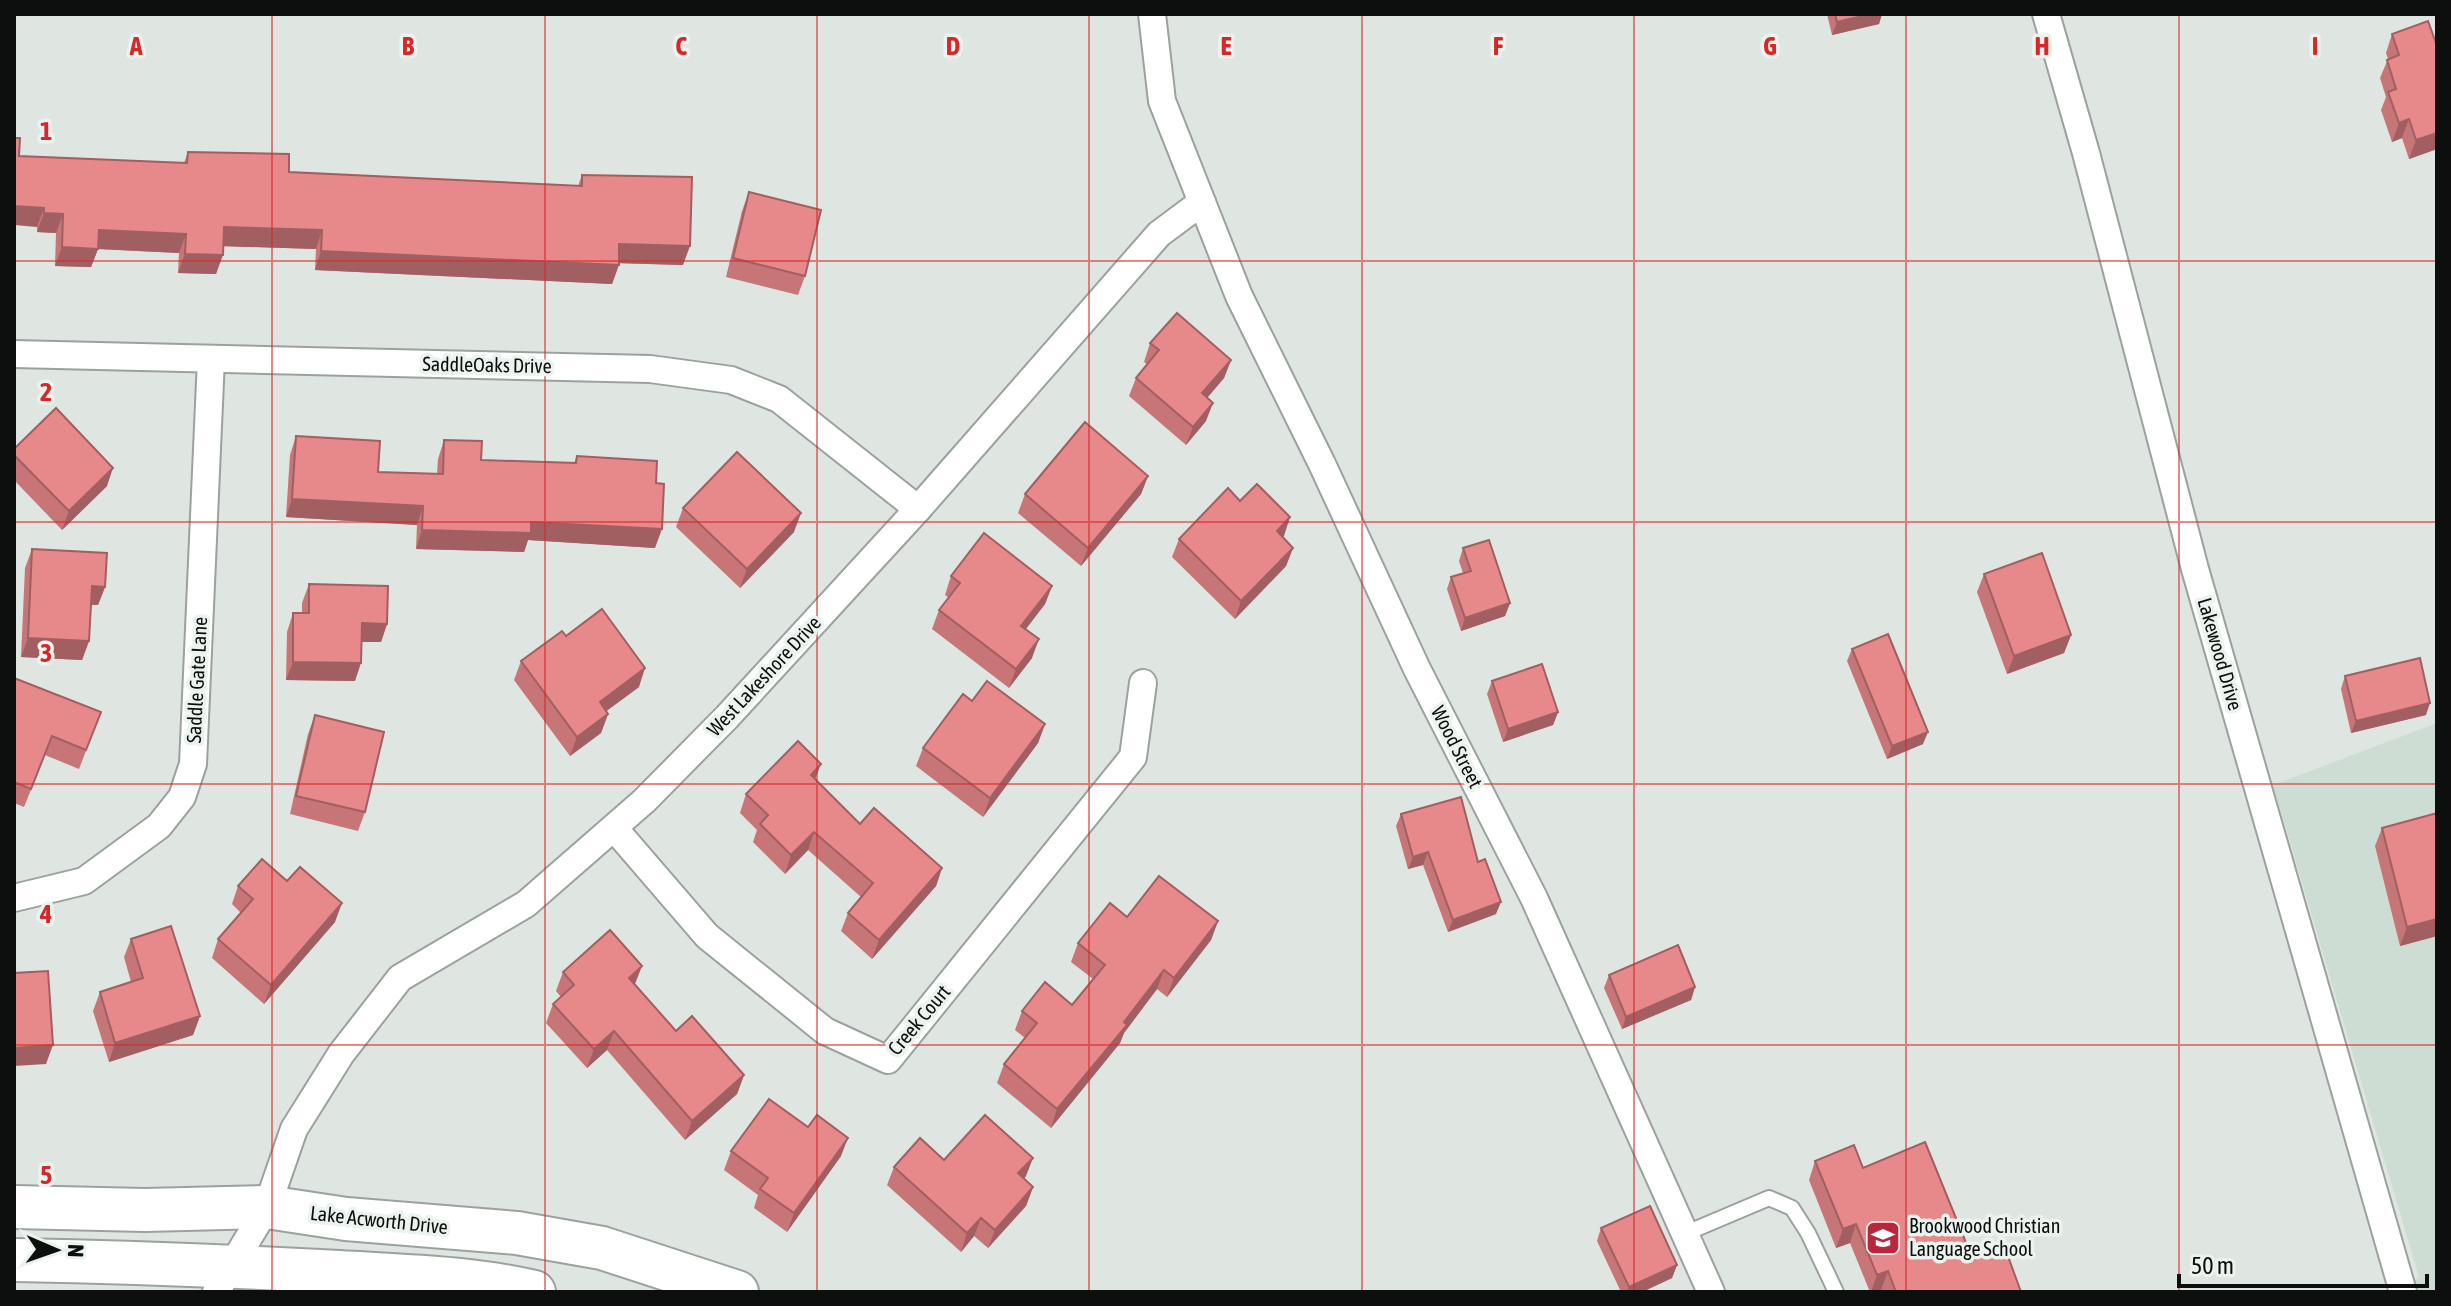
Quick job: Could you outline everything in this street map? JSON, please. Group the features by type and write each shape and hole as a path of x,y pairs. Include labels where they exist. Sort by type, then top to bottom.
{"main road":[{"name":"Lake Acworth Drive","path":"14,1207 145,1210 267,1207 346,1219 517,1233 602,1248 737,1292"},
{"path":"14,1260 224,1279 495,1283 534,1292"}],"street":[{"path":"1152,14 1162,101 1202,202"},
{"name":"Lakewood Drive","path":"2046,14 2086,153 2195,569 2403,1292"},
{"name":"West Lakeshore Drive","path":"224,1279 267,1207 294,1129 341,1054 400,978 526,904 614,828 727,717 918,509 1159,234 1202,202"},
{"name":"Wood Street","path":"1202,202 1239,296 1322,464 1417,669 1534,898 1711,1292"},
{"name":"SaddleOaks Drive","path":"14,354 650,369 731,380 779,399 918,509"},
{"name":"Saddle Gate Lane","path":"14,898 84,881 159,826 182,797 193,764 211,359"},
{"name":"Creek Court","path":"614,828 707,936 825,1031 888,1060 1133,757 1143,683"}],"lane":[{"path":"1684,1234 1769,1198 1792,1208 1808,1233 1836,1292"}],"shaded area":[{"path":"2437,723 2437,1292 2397,1292 2419,1277 2273,785"}],"building":[{"path":"1835,14 1871,14 1837,22"},
{"path":"2428,21 2437,46 2437,133 2416,140 2409,119 2399,123 2388,92 2396,89 2387,60 2399,55 2392,34"},
{"path":"14,138 20,138 19,156 187,163 188,152 289,154 289,172 582,186 582,175 692,177 690,246 619,244 619,265 321,251 322,230 224,227 223,255 185,254 186,234 99,230 98,249 62,247 63,214 44,213 44,208 14,206"},
{"path":"749,192 821,210 805,276 733,258"},
{"path":"1177,313 1231,360 1202,393 1213,403 1193,427 1136,378 1159,350 1150,343"},
{"path":"56,408 113,468 69,511 14,455 14,449"},
{"path":"1085,422 1148,476 1088,548 1025,494"},
{"path":"296,436 380,441 378,472 443,474 444,440 482,441 481,460 576,463 577,456 657,461 656,483 664,484 662,529 531,522 531,533 422,530 423,506 292,499"},
{"path":"737,452 801,513 747,569 683,508"},
{"path":"1257,484 1290,517 1277,531 1293,548 1241,601 1179,539 1228,488 1240,501"},
{"path":"984,533 1052,586 1021,626 1039,639 1016,669 939,610 960,583 951,576"},
{"path":"1489,540 1510,603 1465,618 1451,577 1471,571 1463,548"},
{"path":"32,549 107,553 105,587 92,586 89,641 28,638"},
{"path":"2042,553 2071,635 2014,656 1984,574"},
{"path":"309,584 388,586 387,624 362,623 361,663 293,662 293,613 309,613"},
{"path":"602,609 645,668 600,702 608,714 577,737 521,661 562,631 566,636"},
{"path":"1888,634 1928,732 1892,746 1852,649"},
{"path":"2420,658 2430,703 2356,721 2345,676"},
{"path":"1542,664 1558,712 1508,729 1492,681"},
{"path":"14,678 101,712 86,750 52,736 31,789 14,782"},
{"path":"987,681 1045,724 990,798 923,748 963,694 972,701"},
{"path":"315,715 384,732 365,812 296,796"},
{"path":"798,741 821,764 811,775 860,824 874,808 942,868 879,940 848,913 873,883 814,832 791,855 760,824 768,815 746,794"},
{"path":"1461,797 1478,862 1485,859 1501,902 1453,920 1428,852 1413,857 1401,814"},
{"path":"2437,813 2437,919 2407,927 2382,828"},
{"path":"262,859 287,881 300,867 342,903 271,985 218,939 253,899 238,886"},
{"path":"1159,876 1218,921 1174,978 1164,970 1124,1022 1127,1025 1057,1109 1004,1064 1037,1023 1022,1011 1045,982 1072,1005 1105,965 1078,943 1110,903 1127,917"},
{"path":"171,926 200,1016 115,1043 100,992 143,978 131,939"},
{"path":"610,930 642,966 629,978 676,1031 692,1016 744,1075 692,1121 614,1031 594,1049 553,1004 574,985 563,972"},
{"path":"1678,945 1695,987 1626,1017 1609,975"},
{"path":"48,971 53,1045 14,1048 14,973"},
{"path":"769,1099 808,1127 817,1115 848,1138 794,1213 760,1189 768,1178 731,1151"},
{"path":"985,1115 1033,1158 1018,1173 1033,1187 995,1230 981,1218 967,1233 894,1167 920,1138 944,1160"},
{"path":"1925,1142 1973,1260 2005,1248 2021,1292 1896,1292 1888,1271 1877,1275 1856,1224 1843,1229 1815,1161 1854,1145 1863,1168"},
{"path":"1650,1206 1677,1265 1629,1287 1601,1228"}],"place":[{"name":"Brookwood Christian Language School","path":"1883,1238"}]}
